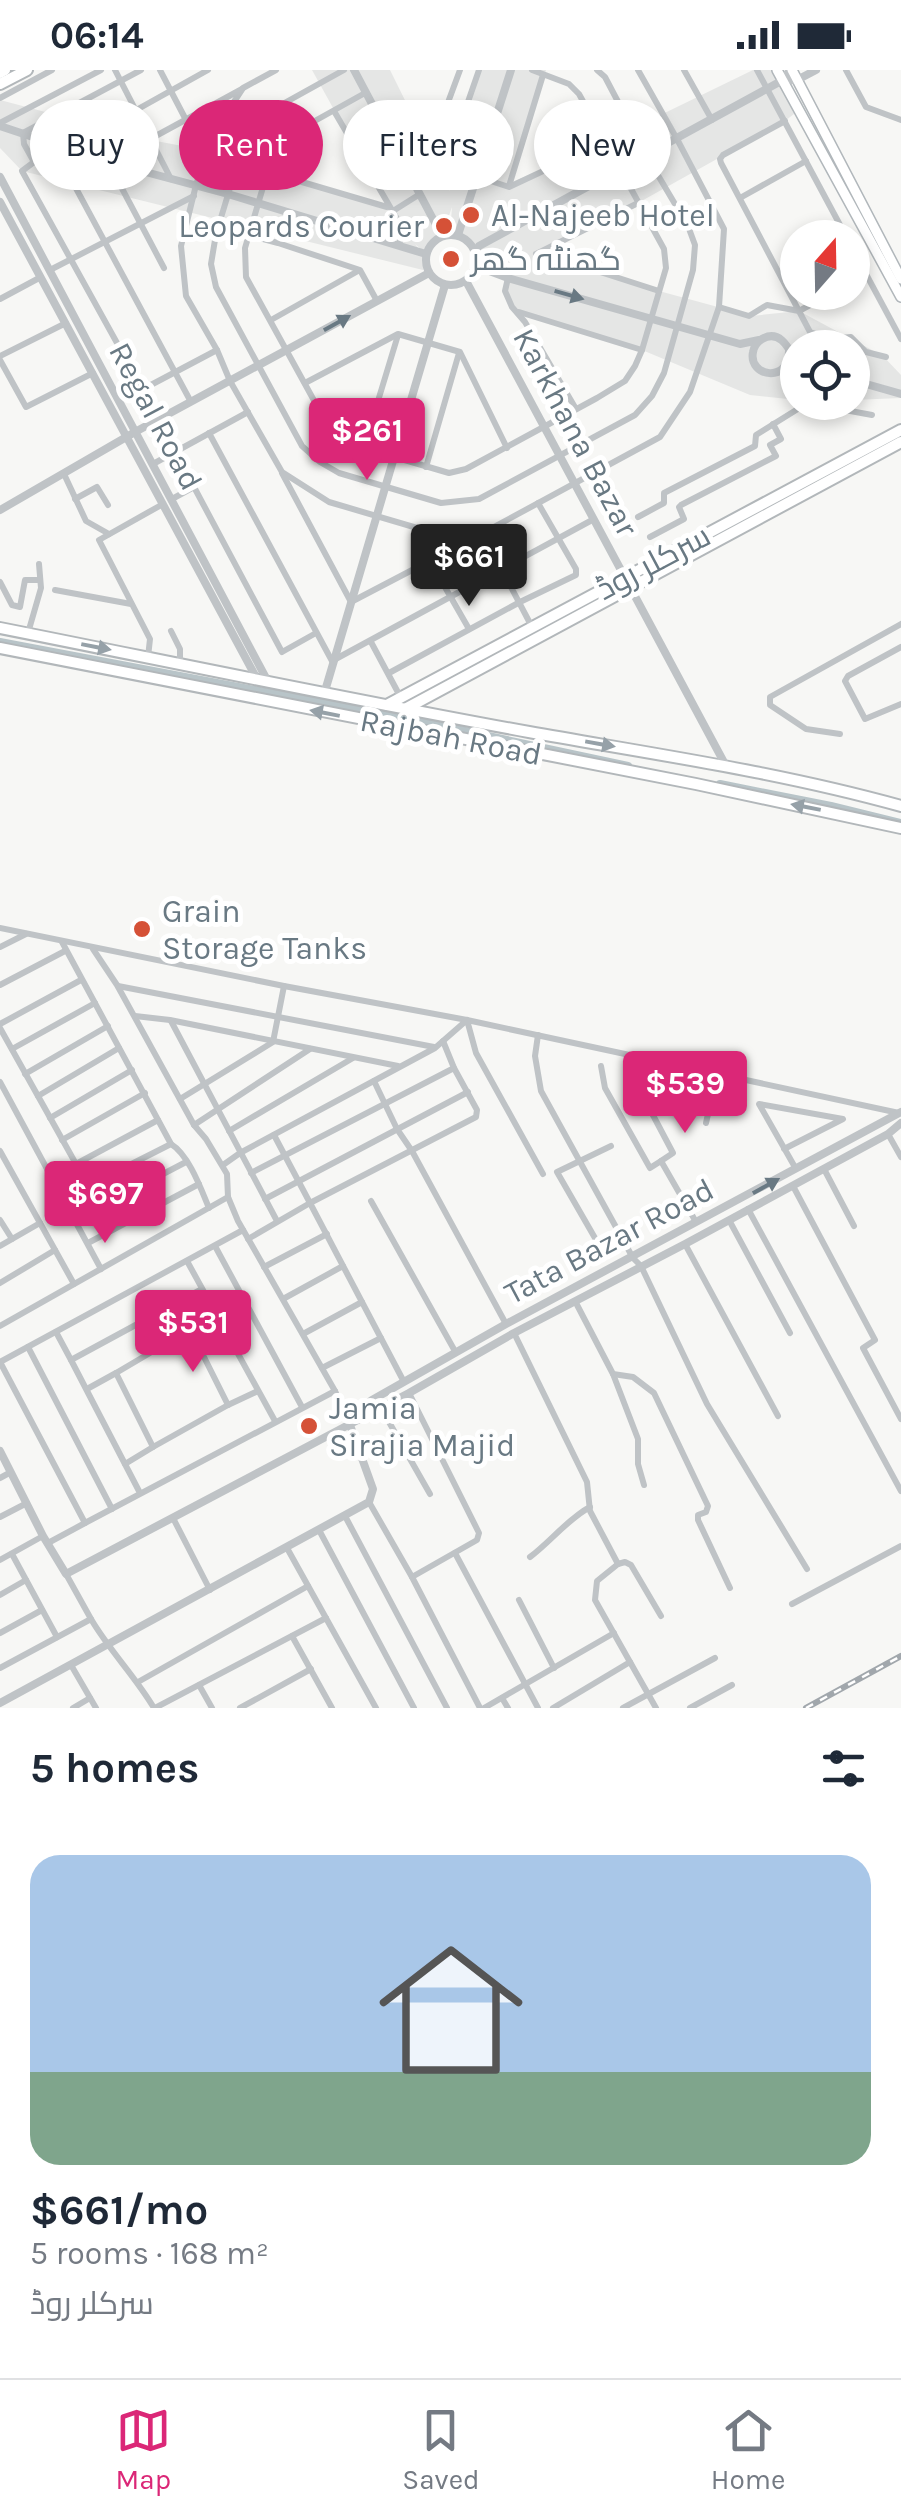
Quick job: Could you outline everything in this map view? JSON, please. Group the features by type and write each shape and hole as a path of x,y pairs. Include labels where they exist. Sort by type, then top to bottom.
{"main road":[{"path":"0,84 27,70"},
{"path":"777,70 901,298"},
{"path":"793,73 898,265 901,280"},
{"path":"403,703 432,694 901,430"},
{"path":"814,481 901,442"},
{"name":"سرکلر روڈ","path":"403,703 532,627 627,582"},
{"name":"Rajbah Road","path":"2,639 28,633 388,705 403,703 524,733 726,766 901,806"},
{"name":"Rajbah Road","path":"2,639 901,828"},
{"path":"432,694 435,713"},
{"path":"522,750 524,733"}],"street":[{"path":"0,98 52,70"},
{"path":"0,125 102,70"},
{"path":"115,70 130,100"},
{"path":"23,133 141,70"},
{"path":"160,70 179,107"},
{"path":"152,100 208,70"},
{"path":"222,100 276,70"},
{"path":"344,70 260,116 244,142 210,264 216,287 302,446 339,473 440,503 478,498 634,415 652,396 664,373 694,270 695,245 667,190"},
{"path":"354,70 369,100"},
{"path":"449,100 460,70"},
{"path":"468,100 478,70"},
{"path":"501,100 511,70"},
{"path":"532,70 569,84 582,100"},
{"path":"597,70 617,100"},
{"path":"351,602 660,437 690,392 719,308 724,229 638,70"},
{"path":"684,70 712,120"},
{"path":"757,70 837,220"},
{"path":"671,142 793,73 816,70"},
{"path":"846,70 866,107 901,120"},
{"path":"514,171 543,75"},
{"path":"235,100 243,88"},
{"path":"323,117 365,93"},
{"path":"334,111 402,230 398,245"},
{"path":"785,121 720,158 810,332 830,339 851,337 863,350 886,357"},
{"path":"0,125 30,135"},
{"path":"23,133 34,162 22,171 160,419"},
{"path":"159,155 172,179"},
{"path":"740,198 806,162"},
{"path":"159,176 179,181"},
{"name":"Regal Road","path":"0,177 262,680"},
{"path":"323,189 391,209"},
{"path":"78,190 191,402"},
{"path":"123,190 164,268"},
{"path":"195,190 182,246 186,296 351,602"},
{"path":"214,190 426,254"},
{"path":"263,190 248,235 246,277 334,435 449,473 508,448 626,381 642,350 666,268 664,249 630,190"},
{"path":"391,209 418,190 442,236"},
{"path":"458,235 472,190"},
{"path":"475,252 479,246 581,190"},
{"path":"50,270 194,196"},
{"name":"Regal Road","path":"0,202 93,374 153,464 168,502"},
{"path":"638,203 536,254 659,291"},
{"path":"0,228 12,222"},
{"path":"248,235 360,270 377,301"},
{"path":"458,235 475,252 476,266 466,281 438,282 426,267 426,254 435,240 458,235"},
{"path":"476,266 740,344 770,336 780,340"},
{"path":"271,320 360,270"},
{"path":"0,510 131,434 429,273"},
{"path":"0,299 41,277"},
{"path":"508,278 505,291 512,307 576,409"},
{"name":"Karkhana Bazar","path":"466,281 726,766"},
{"path":"870,281 901,339"},
{"path":"325,691 445,284"},
{"path":"719,308 748,316 767,305 799,311"},
{"path":"518,312 642,350"},
{"path":"66,322 0,358 26,407 93,374"},
{"path":"305,382 398,334 460,352 508,448"},
{"path":"364,448 398,334"},
{"path":"754,363 753,351 759,340"},
{"path":"740,344 762,372 780,371"},
{"path":"140,387 217,350"},
{"path":"426,466 460,352"},
{"path":"870,385 901,394"},
{"path":"153,464 248,412"},
{"path":"638,516 664,502 664,494 755,446 756,435 780,420"},
{"path":"650,537 685,518 681,505 776,456 770,445 782,440 773,424"},
{"path":"209,433 332,662"},
{"path":"282,472 328,502 424,530 483,533"},
{"path":"64,474 86,522 109,534"},
{"path":"76,498 98,486 108,506"},
{"path":"148,657 150,639 99,540 194,487 282,652 316,634"},
{"path":"389,673 576,575 538,503"},
{"path":"332,662 594,519"},
{"path":"430,561 469,630"},
{"path":"28,633 38,604 40,564"},
{"path":"502,570 532,627"},
{"path":"0,582 12,605 20,607 26,580 40,580"},
{"path":"54,590 132,604"},
{"path":"840,734 806,729 770,705 770,697 901,624"},
{"path":"171,632 180,648 180,663"},
{"path":"371,642 403,703"},
{"path":"900,650 845,681 865,719 901,704"},
{"path":"0,928 467,1020 900,1112"},
{"path":"0,947 26,934"},
{"path":"62,942 171,1144 180,1149 209,1208"},
{"path":"0,1703 370,1502 374,1489 335,1391 243,1230 228,1197 223,1165 194,1125 93,948"},
{"path":"0,985 65,951"},
{"path":"82,980 0,1026 88,1186 100,1207 186,1162"},
{"path":"117,986 435,1048"},
{"path":"180,1099 273,1042 284,986"},
{"path":"12,1049 94,1004"},
{"path":"134,1016 400,1066"},
{"path":"170,1020 277,1221"},
{"path":"223,1165 240,1152 435,1048 467,1020"},
{"path":"467,1020 476,1053 542,1174"},
{"path":"26,1074 108,1026"},
{"path":"538,1035 535,1056 540,1091 619,1234 641,1266 708,1404 807,1569"},
{"path":"248,1239 476,1117 477,1110 443,1041"},
{"path":"38,1096 120,1048"},
{"path":"194,1125 310,1049"},
{"path":"229,1131 354,1058"},
{"path":"652,1060 670,1102 688,1106"},
{"path":"601,1066 605,1088 650,1168 674,1153 627,1066"},
{"path":"251,1173 454,1068"},
{"path":"50,1118 132,1070"},
{"path":"706,1122 716,1074"},
{"path":"374,1081 506,1324"},
{"path":"0,1082 102,1269"},
{"path":"265,1199 468,1092"},
{"path":"62,1140 145,1093"},
{"path":"784,1149 843,1119 759,1104 784,1149 796,1170"},
{"name":"Tata Bazar Road","path":"350,1425 359,1410 404,1382 900,1112"},
{"path":"76,1164 158,1119"},
{"name":"Tata Bazar Road","path":"66,1574 350,1425 901,1124"},
{"path":"888,1134 901,1157"},
{"path":"274,1135 404,1382"},
{"path":"88,1186 171,1144"},
{"path":"611,1146 557,1172 599,1245 619,1234"},
{"path":"0,1151 74,1284"},
{"path":"661,1161 697,1223"},
{"path":"824,1169 854,1226"},
{"path":"88,1243 199,1184"},
{"path":"792,1186 875,1340 863,1348 901,1419"},
{"path":"0,1326 228,1197"},
{"path":"371,1202 456,1354"},
{"path":"748,1210 901,1492"},
{"path":"0,1220 12,1239"},
{"path":"729,1220 790,1333"},
{"path":"0,1246 40,1223"},
{"path":"85,1523 0,1362 243,1230"},
{"path":"264,1267 327,1234"},
{"path":"685,1244 778,1416"},
{"path":"215,1246 302,1407"},
{"path":"0,1283 55,1250"},
{"path":"186,1261 275,1421"},
{"path":"283,1299 343,1266"},
{"path":"71,1360 202,1289"},
{"path":"576,1301 613,1374 638,1439 638,1464 644,1485"},
{"path":"302,1334 362,1302"},
{"path":"87,1389 216,1314"},
{"path":"190,1329 228,1405"},
{"path":"56,1332 140,1493"},
{"path":"514,1333 587,1482 590,1508 618,1564"},
{"path":"322,1368 381,1338"},
{"path":"28,1347 112,1509"},
{"path":"116,1373 153,1447"},
{"path":"613,1374 633,1376 654,1393 708,1506 698,1520 730,1588"},
{"path":"125,1464 258,1390"},
{"path":"0,1560 85,1523 335,1391"},
{"path":"409,1393 480,1533 477,1540 412,1577"},
{"path":"381,1408 430,1494"},
{"path":"0,1451 90,1618 154,1708 326,1618"},
{"path":"0,1478 11,1472"},
{"path":"370,1502 482,1708 614,1633"},
{"path":"0,1518 28,1503"},
{"path":"530,1557 578,1513 590,1508"},
{"path":"345,1516 447,1708"},
{"path":"173,1518 210,1590"},
{"path":"319,1530 414,1708"},
{"path":"792,1604 901,1546"},
{"path":"287,1548 376,1708"},
{"path":"455,1553 538,1708"},
{"path":"12,1554 57,1637"},
{"path":"656,1708 595,1600 597,1581 618,1564 631,1565 662,1616"},
{"path":"0,1595 26,1580"},
{"path":"138,1682 308,1586"},
{"path":"518,1600 554,1668"},
{"path":"0,1632 42,1610"},
{"path":"0,1668 90,1618"},
{"path":"292,1636 329,1707"},
{"path":"623,1708 715,1658"},
{"path":"553,1708 630,1662"},
{"path":"71,1665 96,1708"},
{"path":"240,1708 311,1669"},
{"path":"199,1685 212,1708"},
{"path":"690,1708 732,1685"},
{"path":"73,1708 90,1698"},
{"path":"502,1698 508,1708"}],"shaded area":[{"path":"312,70 390,70 405,100 343,100 343,126"},
{"path":"479,70 546,70 514,170 514,100 468,100"},
{"path":"753,70 777,70 799,110 671,185 671,110"},
{"path":"0,100 30,108 30,173 22,171 0,148"},
{"path":"159,142 179,145 179,190 323,188 388,207 379,190 514,190 514,181 534,173 534,190 661,190 537,252 751,316 799,311 834,330 780,330 780,398 750,395 642,350 518,311 506,291 508,278 477,266 478,257 465,239 450,234 452,207 442,236 424,252 415,244 425,256 427,267 423,270 99,190 159,190"},
{"path":"870,349 883,356 901,375 901,398 870,399"}],"waterway":[{"path":"0,642 409,719 628,766"},
{"path":"720,784 901,823"}],"railway":[{"path":"806,1708 901,1656"}],"place":[{"name":"Al-Najeeb Hotel","path":"471,215"},
{"name":"Leopards Courier","path":"444,226"},
{"name":"گھنٹہ گھر","path":"451,259"},
{"name":"Grain Storage Tanks","path":"142,929"},
{"name":"Jamia Sirajia Majid","path":"309,1426"}]}
